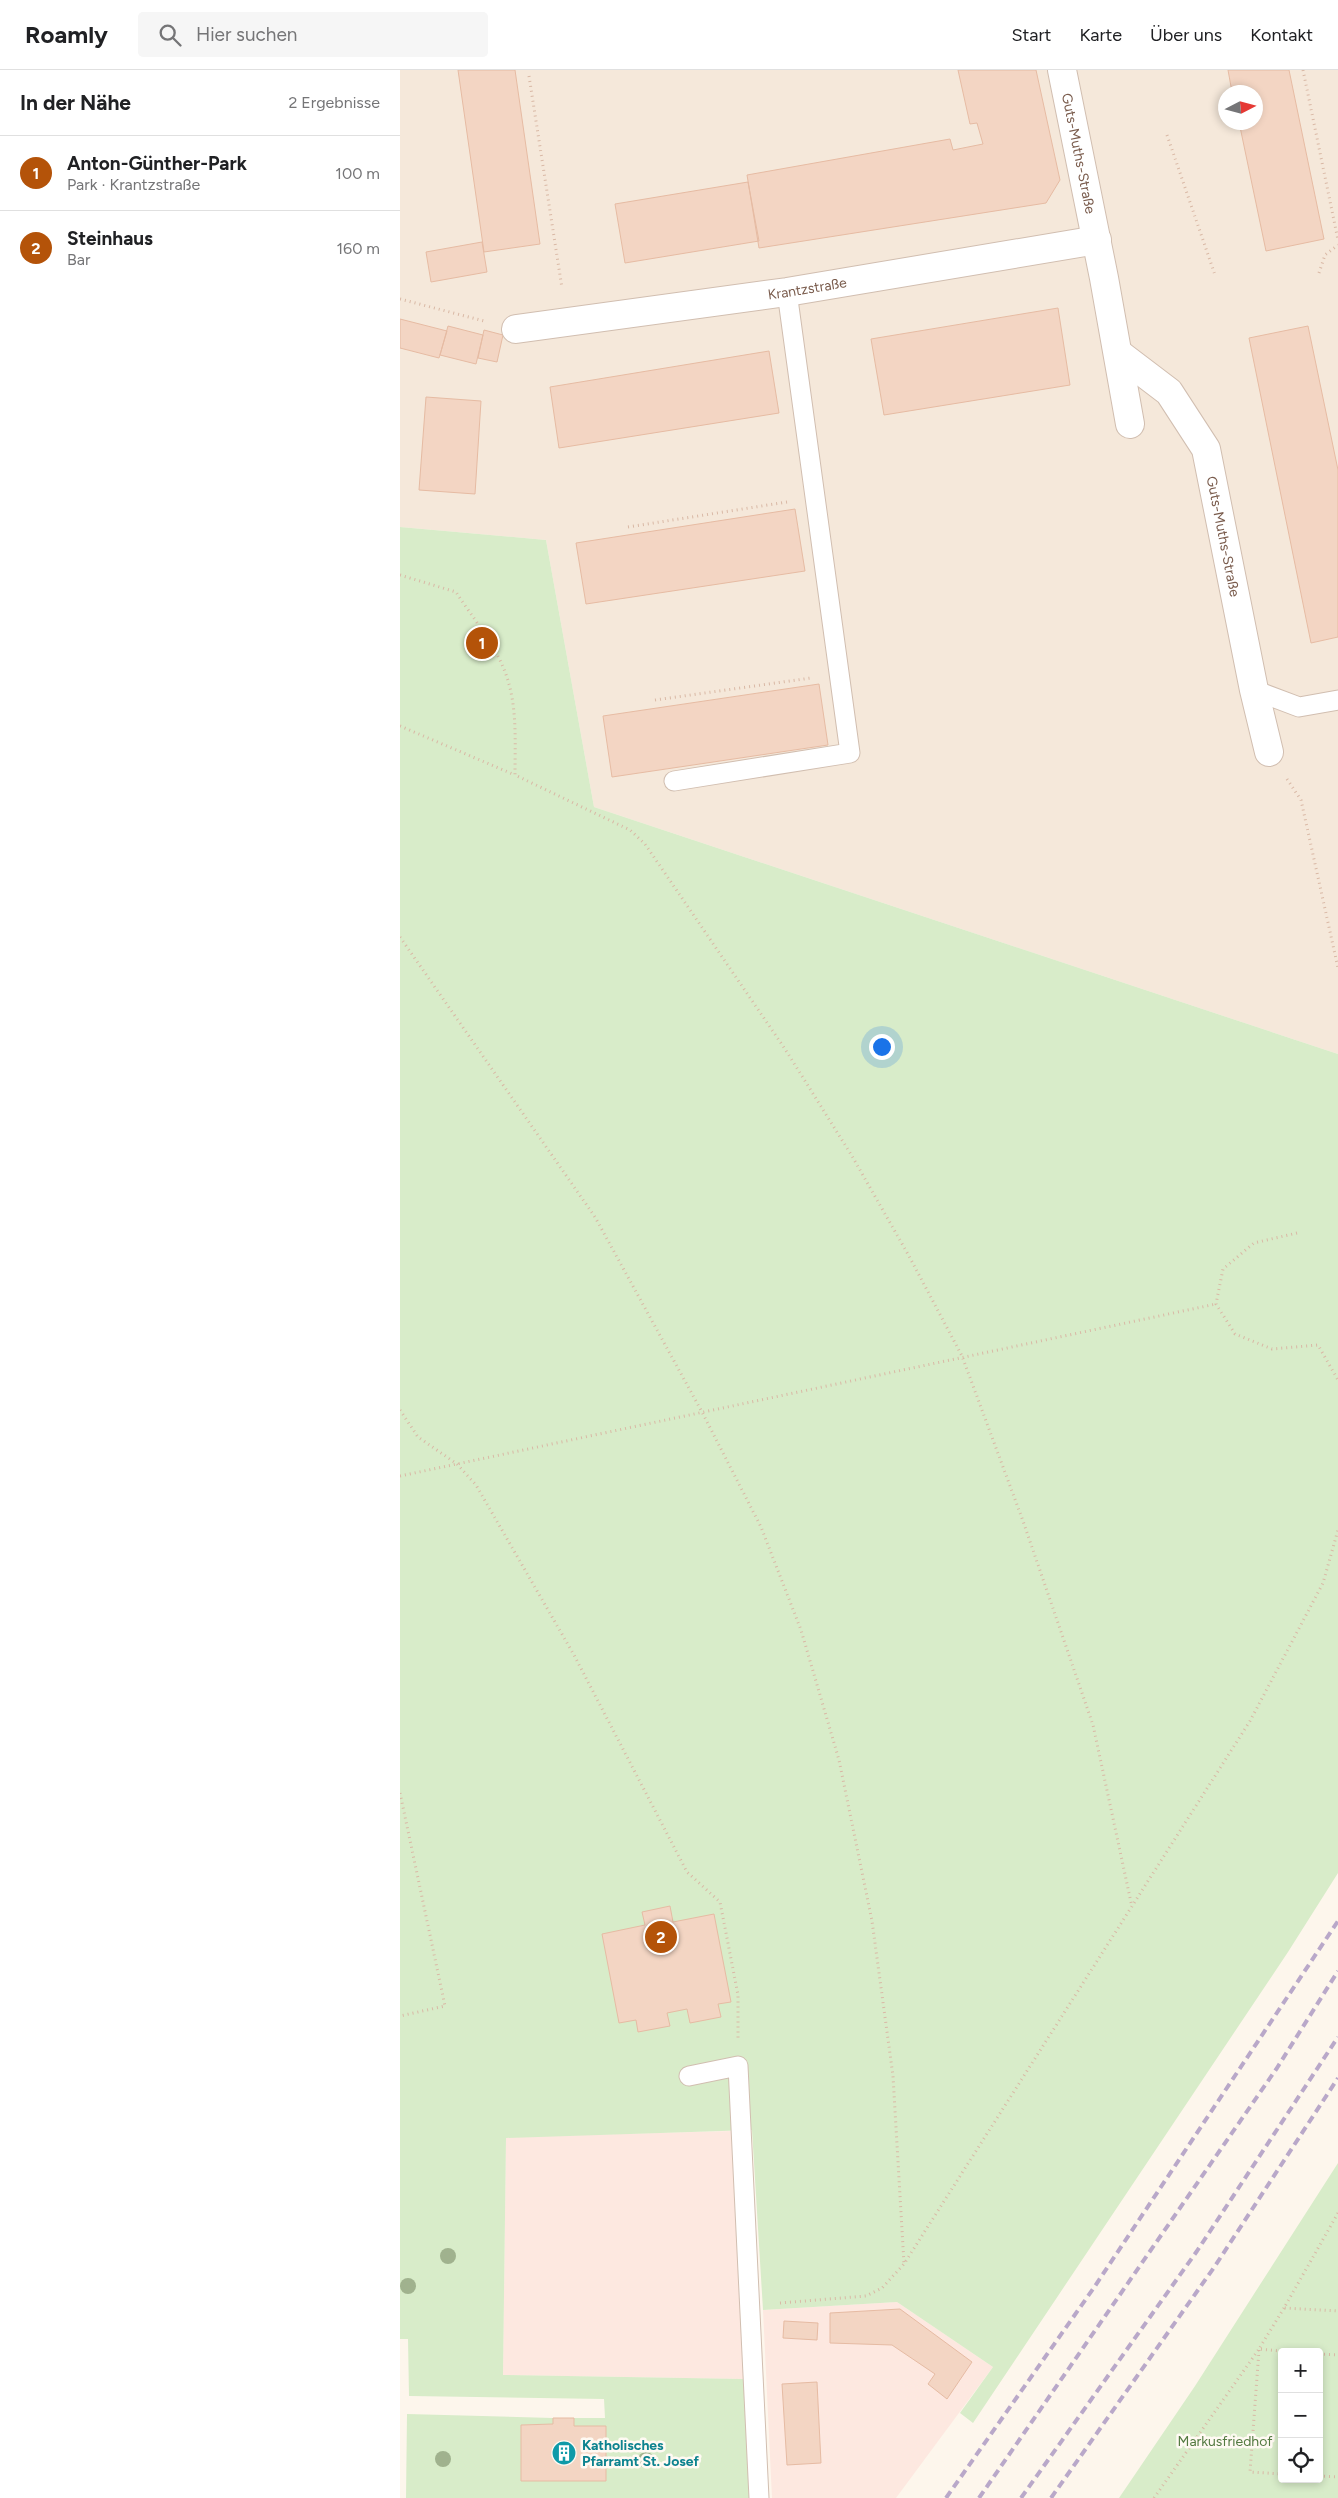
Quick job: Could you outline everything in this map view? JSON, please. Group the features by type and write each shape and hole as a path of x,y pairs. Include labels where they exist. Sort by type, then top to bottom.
{"street":[{"name":"Guts-Muths-Straße","path":"1062,70 1119,354 1130,424"},
{"name":"Krantzstraße","path":"516,329 787,292 1097,240"},
{"name":"Guts-Muths-Straße","path":"1119,354 1169,392 1206,448 1254,690 1269,752"}],"lane":[{"path":"674,781 850,754 787,292"},
{"path":"1254,690 1299,707 1338,700"},
{"path":"690,2076 738,2066 759,2498"}],"path":[{"path":"1303,70 1338,240"},
{"path":"529,76 568,323"},
{"path":"1167,135 1214,275"},
{"path":"1319,273 1325,255 1338,245"},
{"path":"400,299 516,329"},
{"path":"628,526 815,497"},
{"path":"400,575 456,592 494,650 509,684 516,731 515,775"},
{"path":"654,700 839,674"},
{"path":"400,726 515,775 630,830 645,844 785,1049 852,1156 909,1256 962,1356 1023,1521 1093,1725 1132,1907"},
{"path":"1269,752 1301,800 1338,968"},
{"path":"400,937 595,1217 702,1412 761,1527 801,1630 839,1760 872,1921 893,2076 904,2264"},
{"path":"1297,1234 1254,1243 1223,1269 1216,1304 1235,1334 1272,1349 1318,1345 1338,1380"},
{"path":"400,1476 962,1356 1216,1304"},
{"path":"400,1410 418,1437 457,1464 476,1485 574,1655 686,1872 720,1902 738,1995 738,2066"},
{"path":"749,2306 866,2296 882,2288 904,2264 1250,1720 1323,1583 1338,1530"},
{"path":"400,1792 445,2006 400,2016"},
{"path":"1154,2498 1259,2350 1338,2213"},
{"path":"1284,2308 1338,2311"},
{"path":"1259,2350 1278,2351"},
{"path":"1259,2350 1250,2472 1278,2474"},
{"path":"1323,2354 1338,2355"},
{"path":"1323,2476 1338,2477"}],"shaded area":[{"path":"400,70 1338,70 1338,1054 594,807 546,540 400,527"},
{"path":"732,2131 744,2379 503,2375 506,2137"},
{"path":"897,2302 993,2367 896,2498 772,2498 763,2310"}],"green space":[{"path":"400,527 546,540 594,807 1338,1054 1338,1873 1288,1952 973,2423 960,2413 993,2367 897,2302 763,2310 752,2130 506,2138 503,2375 744,2379 749,2498 406,2498 407,2414 553,2418 553,2424 521,2425 521,2481 606,2481 606,2426 574,2426 574,2418 605,2418 604,2399 409,2396 408,2339 400,2339"},
{"name":"Markusfriedhof","path":"1338,2163 1338,2498 1119,2498 1195,2386"}],"building":[{"path":"458,70 515,70 540,244 484,252"},
{"path":"958,70 1036,70 1060,180 1046,203 759,248 747,175 950,139 953,150 983,144 977,123 970,124"},
{"path":"1228,70 1289,70 1324,239 1266,251 1241,130 1263,130 1263,85 1231,85"},
{"path":"748,182 759,241 625,263 615,204"},
{"path":"482,242 487,272 431,282 426,252"},
{"path":"1058,308 1070,385 884,415 871,339"},
{"path":"400,319 447,331 439,358 400,348"},
{"path":"448,326 483,335 476,364 440,355"},
{"path":"1308,326 1338,470 1338,637 1311,643 1249,338"},
{"path":"484,330 503,335 497,362 478,358"},
{"path":"769,351 779,413 559,448 550,387"},
{"path":"426,397 481,401 475,494 419,490"},
{"path":"795,509 805,571 586,604 576,543"},
{"path":"819,684 828,745 612,777 603,716"},
{"path":"670,1906 673,1922 714,1914 731,2002 718,2004 721,2017 690,2023 687,2009 667,2013 670,2026 638,2032 636,2020 619,2023 602,1934 645,1925 642,1912"},
{"path":"900,2309 972,2362 947,2399 928,2384 935,2374 892,2345 830,2343 830,2313"},
{"path":"784,2321 818,2323 817,2340 783,2338"},
{"path":"817,2382 821,2463 787,2465 782,2384"},
{"name":"Katholisches Pfarramt St. Josef","path":"553,2418 574,2418 574,2426 606,2426 606,2481 521,2481 521,2425 553,2424"}],"railway":[{"path":"946,2498 1093,2289 1338,1921"},
{"path":"979,2498 1277,2068 1338,1971"},
{"path":"1021,2498 1197,2251 1338,2037"},
{"path":"1051,2498 1215,2266 1338,2078"}],"place":[{"name":"Anton-Günther-Park","path":"482,643"},
{"name":"Steinhaus","path":"661,1937"},
{"name":"Katholisches Pfarramt St. Josef","path":"564,2453"}]}
